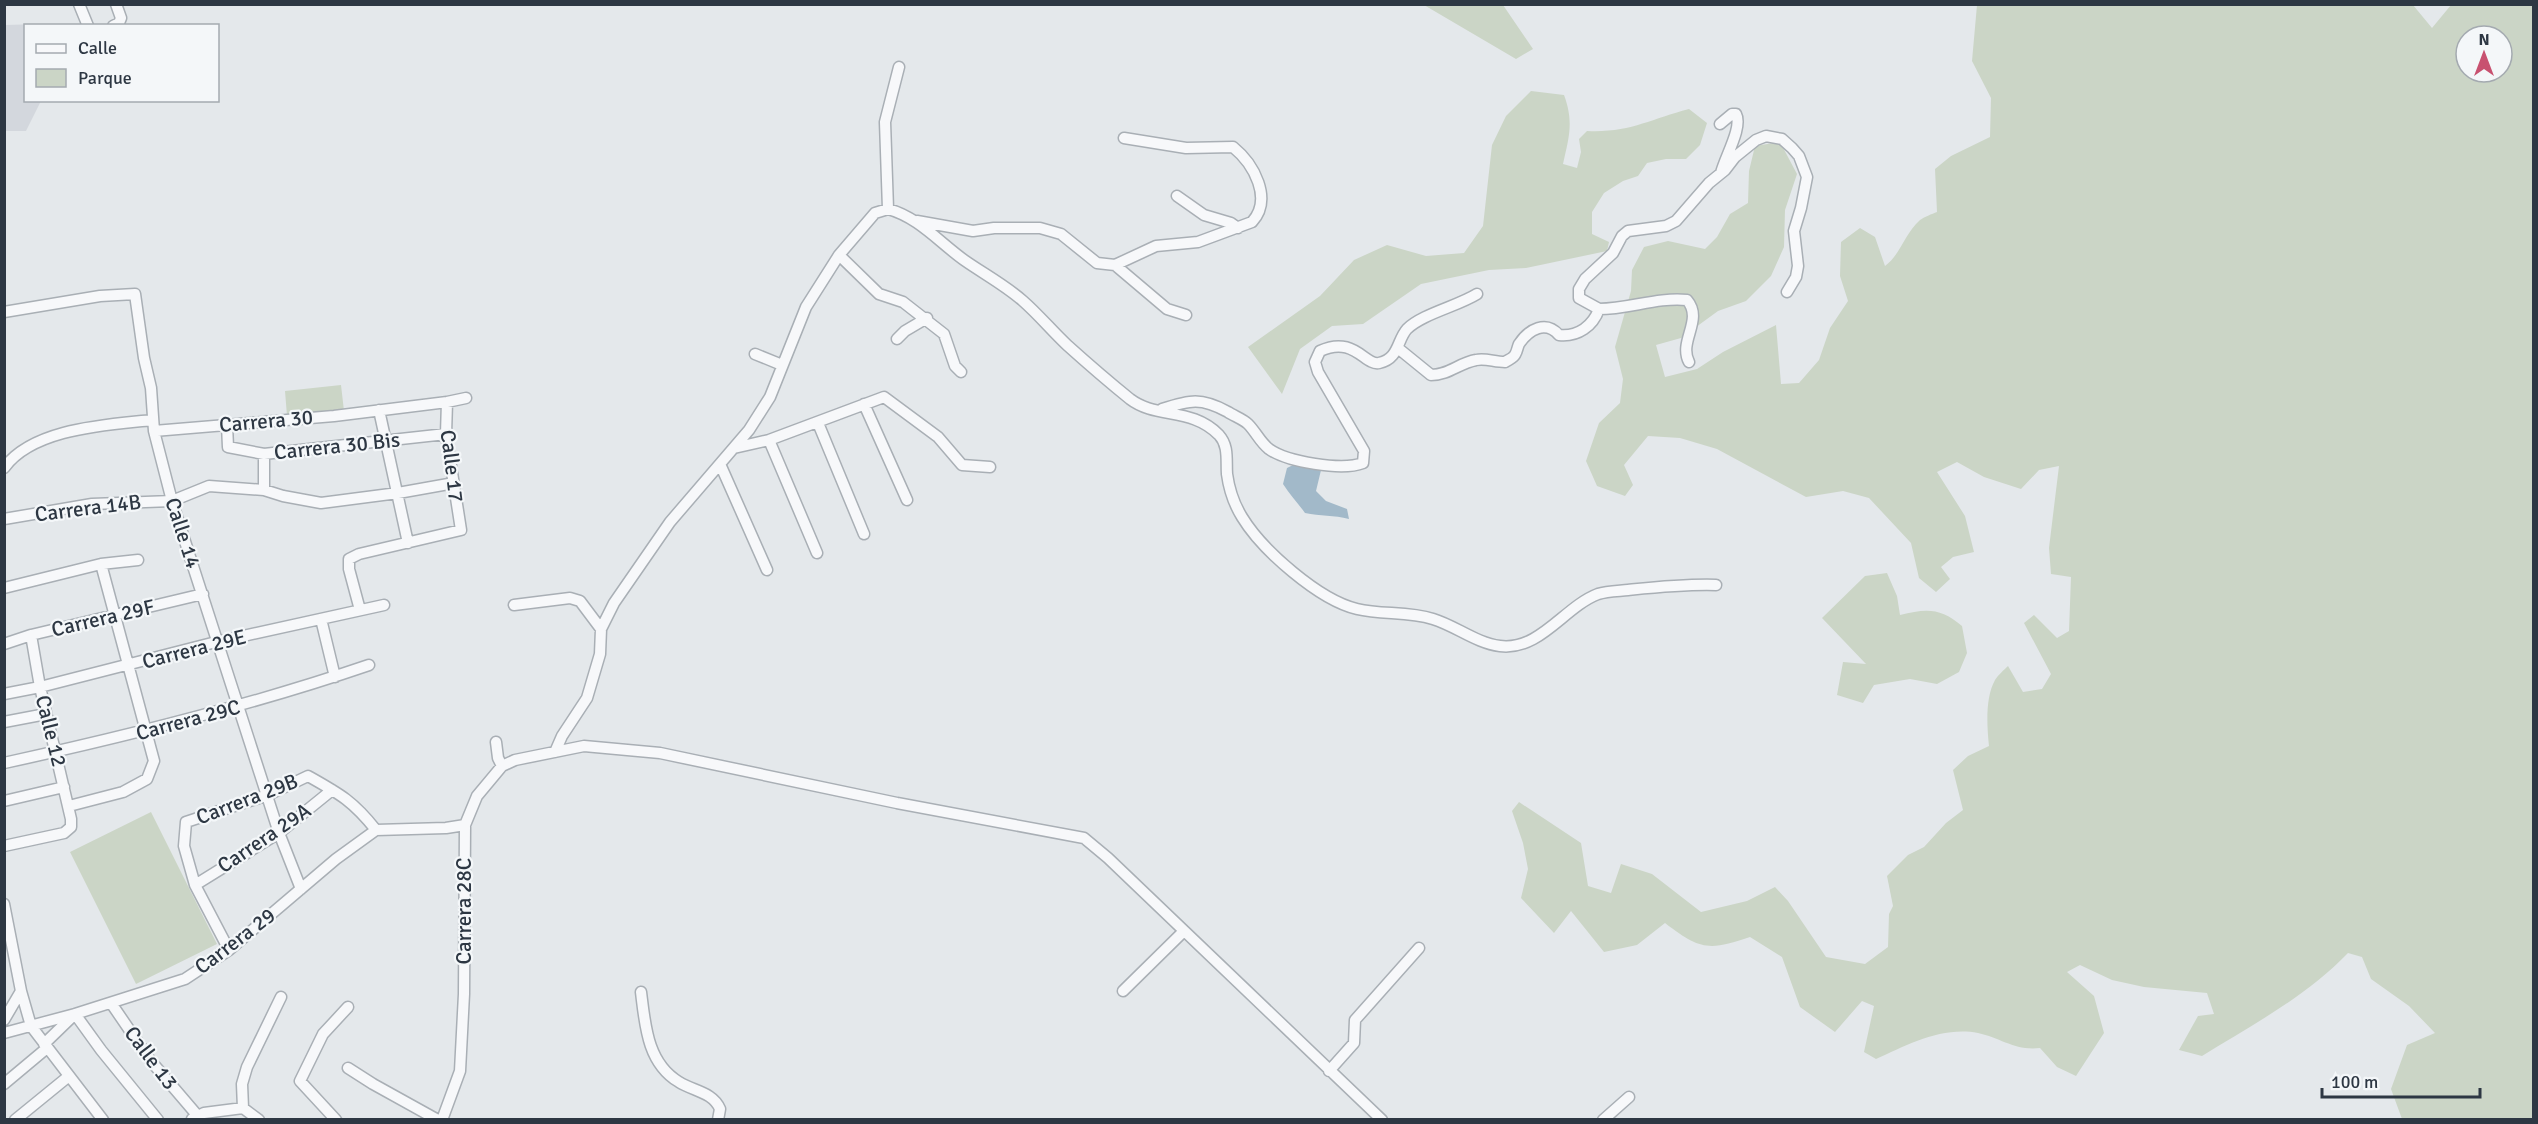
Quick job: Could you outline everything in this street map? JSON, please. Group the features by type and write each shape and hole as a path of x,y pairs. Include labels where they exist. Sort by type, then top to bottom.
{"street":[{"path":"79,4 87,24"},
{"path":"116,4 121,18 117,24"},
{"path":"888,209 885,122 899,67"},
{"path":"1720,124 1732,114 1737,114 1736,134 1725,156 1720,174"},
{"path":"1689,362 1685,349 1686,339 1693,328 1693,315 1687,300 1658,300 1599,309 1579,298 1579,289 1585,279 1613,252 1622,236 1628,231 1666,226 1676,221 1709,183 1756,140 1766,136 1782,139 1800,156 1807,177 1794,231 1798,266 1796,277 1787,292"},
{"path":"1114,266 1156,246 1198,242 1238,228 1252,222 1262,206 1260,188 1250,164 1233,147 1186,148 1124,138"},
{"path":"1177,196 1204,215 1238,228"},
{"path":"555,752 562,736 587,698 600,654 601,629 614,603 670,522 735,448 770,396 806,307 839,255 876,213 888,209 913,220 1024,302 1067,345 1144,409 1177,413 1200,421 1219,435 1227,448 1227,473 1232,495 1242,517 1258,539 1316,590 1337,603 1359,610 1414,614 1502,647 1520,645 1531,639 1581,602 1600,593 1680,584 1716,585"},
{"path":"913,220 974,231 994,228 1040,228 1060,234 1097,263 1114,266 1167,309 1185,315"},
{"path":"839,255 879,294 903,302 927,318 944,334 955,366 961,372"},
{"name":"Calle 14","path":"4,312 100,296 135,294 144,358 151,388 153,426 172,501 237,707 279,833 301,890"},
{"path":"1159,411 1199,400 1211,403 1248,424 1270,450 1286,457 1351,467 1363,463 1365,451 1318,372 1315,362 1320,351 1328,347 1342,346 1356,351 1373,363 1380,363 1399,349 1406,330 1477,294"},
{"path":"1399,349 1431,375 1442,375 1473,360 1485,358 1505,362 1514,356 1519,344 1532,330 1545,326 1554,329 1559,335 1566,336 1578,332 1589,326 1599,309"},
{"path":"897,339 905,331 927,318"},
{"path":"754,354 782,365"},
{"path":"735,448 770,440 884,397 938,436 962,465 990,467"},
{"name":"Carrera 30","path":"4,468 28,446 54,436 97,426 226,425 378,410 466,398"},
{"name":"Calle 17","path":"408,543 461,530 446,434 447,402"},
{"path":"864,404 907,500"},
{"path":"360,610 349,569 349,559 359,554 408,543 378,410"},
{"path":"818,423 864,534"},
{"name":"Carrera 30 Bis","path":"226,425 228,447 264,454 446,434"},
{"path":"770,440 817,553"},
{"path":"264,454 264,490"},
{"path":"720,464 767,570"},
{"path":"172,501 209,486 239,486 321,503 454,483"},
{"name":"Carrera 14B","path":"4,519 92,504 172,501"},
{"path":"4,588 101,564 138,560"},
{"path":"69,806 123,792 147,779 154,761 101,564"},
{"name":"Carrera 29F","path":"4,644 31,635 202,594"},
{"path":"514,605 570,598 580,601 601,629"},
{"name":"Carrera 29E","path":"4,693 40,687 216,642 384,605"},
{"path":"321,619 335,677"},
{"name":"Calle 12","path":"4,846 64,833 71,827 69,806 40,687 31,635"},
{"name":"Carrera 29C","path":"4,763 147,731 237,707 369,665"},
{"path":"4,722 46,714"},
{"path":"496,742 498,758 502,766 515,760 584,746 660,753 897,803 1083,838 1382,1119"},
{"name":"Carrera 28C","path":"440,1119 460,1071 464,982 465,825 477,796 502,766"},
{"name":"Carrera 29B","path":"195,885 184,846 186,822 268,795 308,776 332,790"},
{"path":"4,801 64,787"},
{"path":"332,790 359,808 376,830 446,828 465,825"},
{"name":"Carrera 29A","path":"195,885 279,833 332,790"},
{"name":"Carrera 29","path":"4,1033 185,980 229,950 336,859 376,830"},
{"path":"195,885 229,950"},
{"path":"4,904 9,950 31,1026 103,1119"},
{"path":"1123,991 1184,931"},
{"path":"1329,1071 1354,1043 1355,1020 1419,948"},
{"path":"4,1020 21,991"},
{"path":"641,992 646,1034 651,1049 667,1073 677,1082 711,1097 720,1110 718,1119"},
{"path":"259,1119 243,1108 242,1084 247,1067 281,997"},
{"name":"Calle 13","path":"111,1003 194,1117 243,1108"},
{"path":"336,1119 300,1081 323,1034 348,1007"},
{"path":"4,1084 75,1014 100,1050 158,1119"},
{"path":"348,1068 373,1084 440,1119"},
{"path":"16,1119 69,1076"},
{"path":"1603,1119 1629,1097"}],"shaded area":[{"path":"24,24 24,102 40,102 26,131 5,131 5,25"}],"green space":[{"path":"1424,5 1503,5 1533,49 1516,59"},
{"path":"1977,5 2413,5 2432,28 2451,5 2533,5 2533,1119 2402,1119 2391,1089 2407,1045 2435,1033 2409,1006 2371,979 2362,957 2348,953 2332,969 2297,996 2202,1056 2179,1050 2198,1016 2214,1014 2207,993 2144,987 2112,980 2080,965 2067,972 2094,996 2104,1033 2076,1076 2057,1067 2040,1048 2023,1048 1978,1033 1938,1034 1876,1059 1864,1052 1874,1006 1862,1001 1835,1032 1800,1007 1782,957 1750,937 1724,945 1705,945 1687,939 1665,923 1637,945 1604,952 1571,911 1554,933 1521,898 1528,869 1523,843 1512,811 1519,802 1581,843 1588,886 1611,893 1621,864 1652,874 1701,912 1747,901 1775,887 1788,901 1826,957 1865,964 1888,947 1889,914 1893,906 1887,876 1908,855 1924,847 1946,823 1963,810 1953,770 1968,756 1989,746 1988,704 1995,680 2008,666 2023,692 2042,689 2051,674 2024,623 2034,615 2057,638 2069,631 2071,577 2051,574 2049,548 2059,466 2039,470 2021,489 1984,477 1957,462 1937,472 1965,516 1974,552 1953,557 1941,567 1950,579 1936,592 1919,578 1911,543 1869,498 1843,491 1806,497 1717,449 1680,438 1648,436 1624,465 1633,485 1625,496 1597,486 1586,461 1599,423 1620,403 1623,379 1615,347 1631,291 1632,270 1644,247 1668,241 1705,249 1717,237 1730,214 1748,203 1749,171 1755,146 1780,142 1797,174 1785,210 1784,247 1771,276 1746,301 1718,311 1681,338 1656,345 1665,377 1697,369 1723,352 1776,325 1781,384 1799,383 1819,360 1830,328 1848,301 1840,276 1841,242 1860,228 1875,237 1885,266 1895,256 1915,225 1937,212 1935,169 1951,156 1990,137 1991,98 1972,61"},
{"path":"1531,91 1564,95 1570,122 1563,164 1577,168 1581,152 1579,139 1587,131 1628,128 1689,109 1707,123 1700,145 1686,159 1666,159 1647,163 1638,176 1623,181 1604,193 1592,212 1592,234 1609,242 1607,251 1526,268 1489,270 1421,284 1363,324 1332,326 1300,349 1282,394 1248,347 1320,296 1354,260 1387,245 1426,256 1464,253 1483,226 1492,145 1506,116"},
{"path":"341,385 344,411 287,416 285,391"},
{"path":"1887,573 1897,596 1900,615 1918,611 1933,611 1947,616 1962,626 1967,653 1959,672 1937,684 1910,679 1874,685 1863,703 1837,695 1843,662 1866,664 1822,618 1865,576"},
{"path":"151,812 217,944 136,984 70,852"}],"water":[{"path":"1293,465 1322,466 1316,491 1326,501 1347,509 1349,519 1305,513 1283,484 1287,468"}]}
